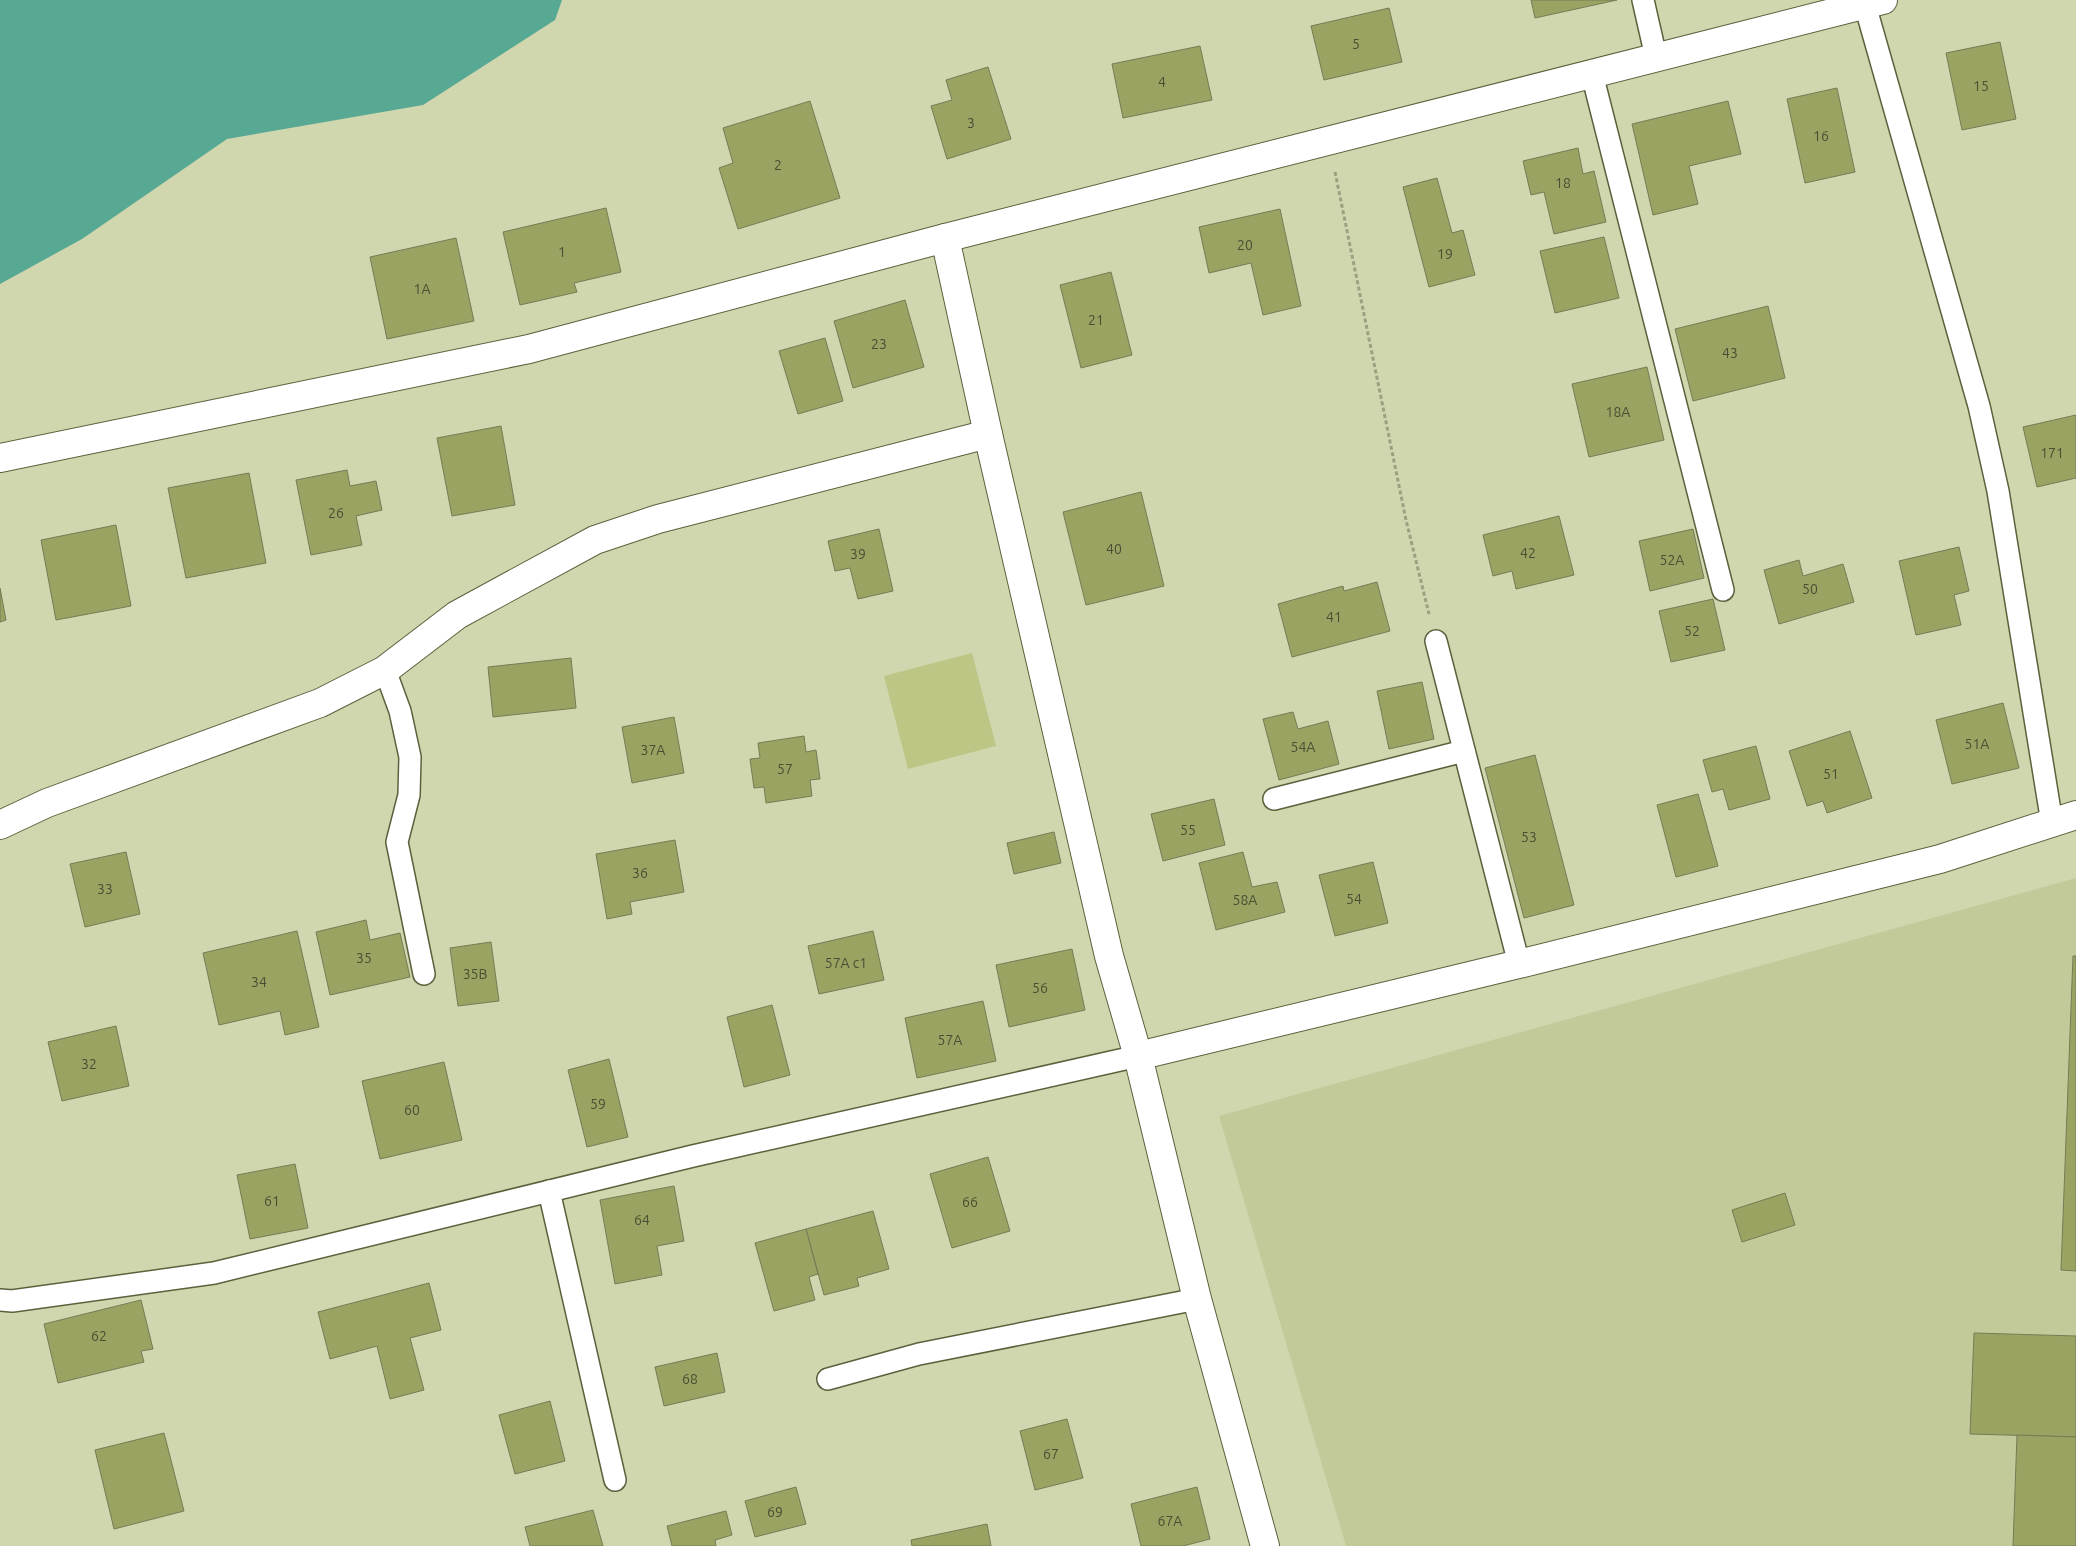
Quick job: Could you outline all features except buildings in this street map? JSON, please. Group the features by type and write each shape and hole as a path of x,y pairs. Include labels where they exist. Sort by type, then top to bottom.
{"street":[{"path":"0,458 529,349 945,238 1874,2"},
{"path":"945,238 988,434 1109,956 1138,1056 1197,1300 1264,1546"},
{"path":"0,825 46,803 320,703 385,670 457,615 595,540 658,519 988,434"},
{"path":"1138,1056 1519,964 1940,859 2064,819"}],"lane":[{"path":"1643,0 1656,58"},
{"path":"1874,2 1996,481 2016,592 2030,697 2064,819"},
{"path":"1592,74 1723,590"},
{"path":"1436,641 1519,964"},
{"path":"385,670 400,711 410,757 409,795 397,842 424,974"},
{"path":"1274,798 1464,751"},
{"path":"0,1300 12,1301 214,1273 702,1154 1138,1056"},
{"path":"549,1191 615,1480"},
{"path":"828,1380 919,1354 1197,1300"}],"path":[{"path":"1328,140 1406,520 1436,641"}],"shaded area":[{"path":"972,653 996,746 908,769 884,676"},
{"path":"2076,878 2076,1546 1346,1546 1219,1116"}],"water":[{"path":"0,0 562,0 555,20 423,105 227,139 82,239 0,284"}]}
